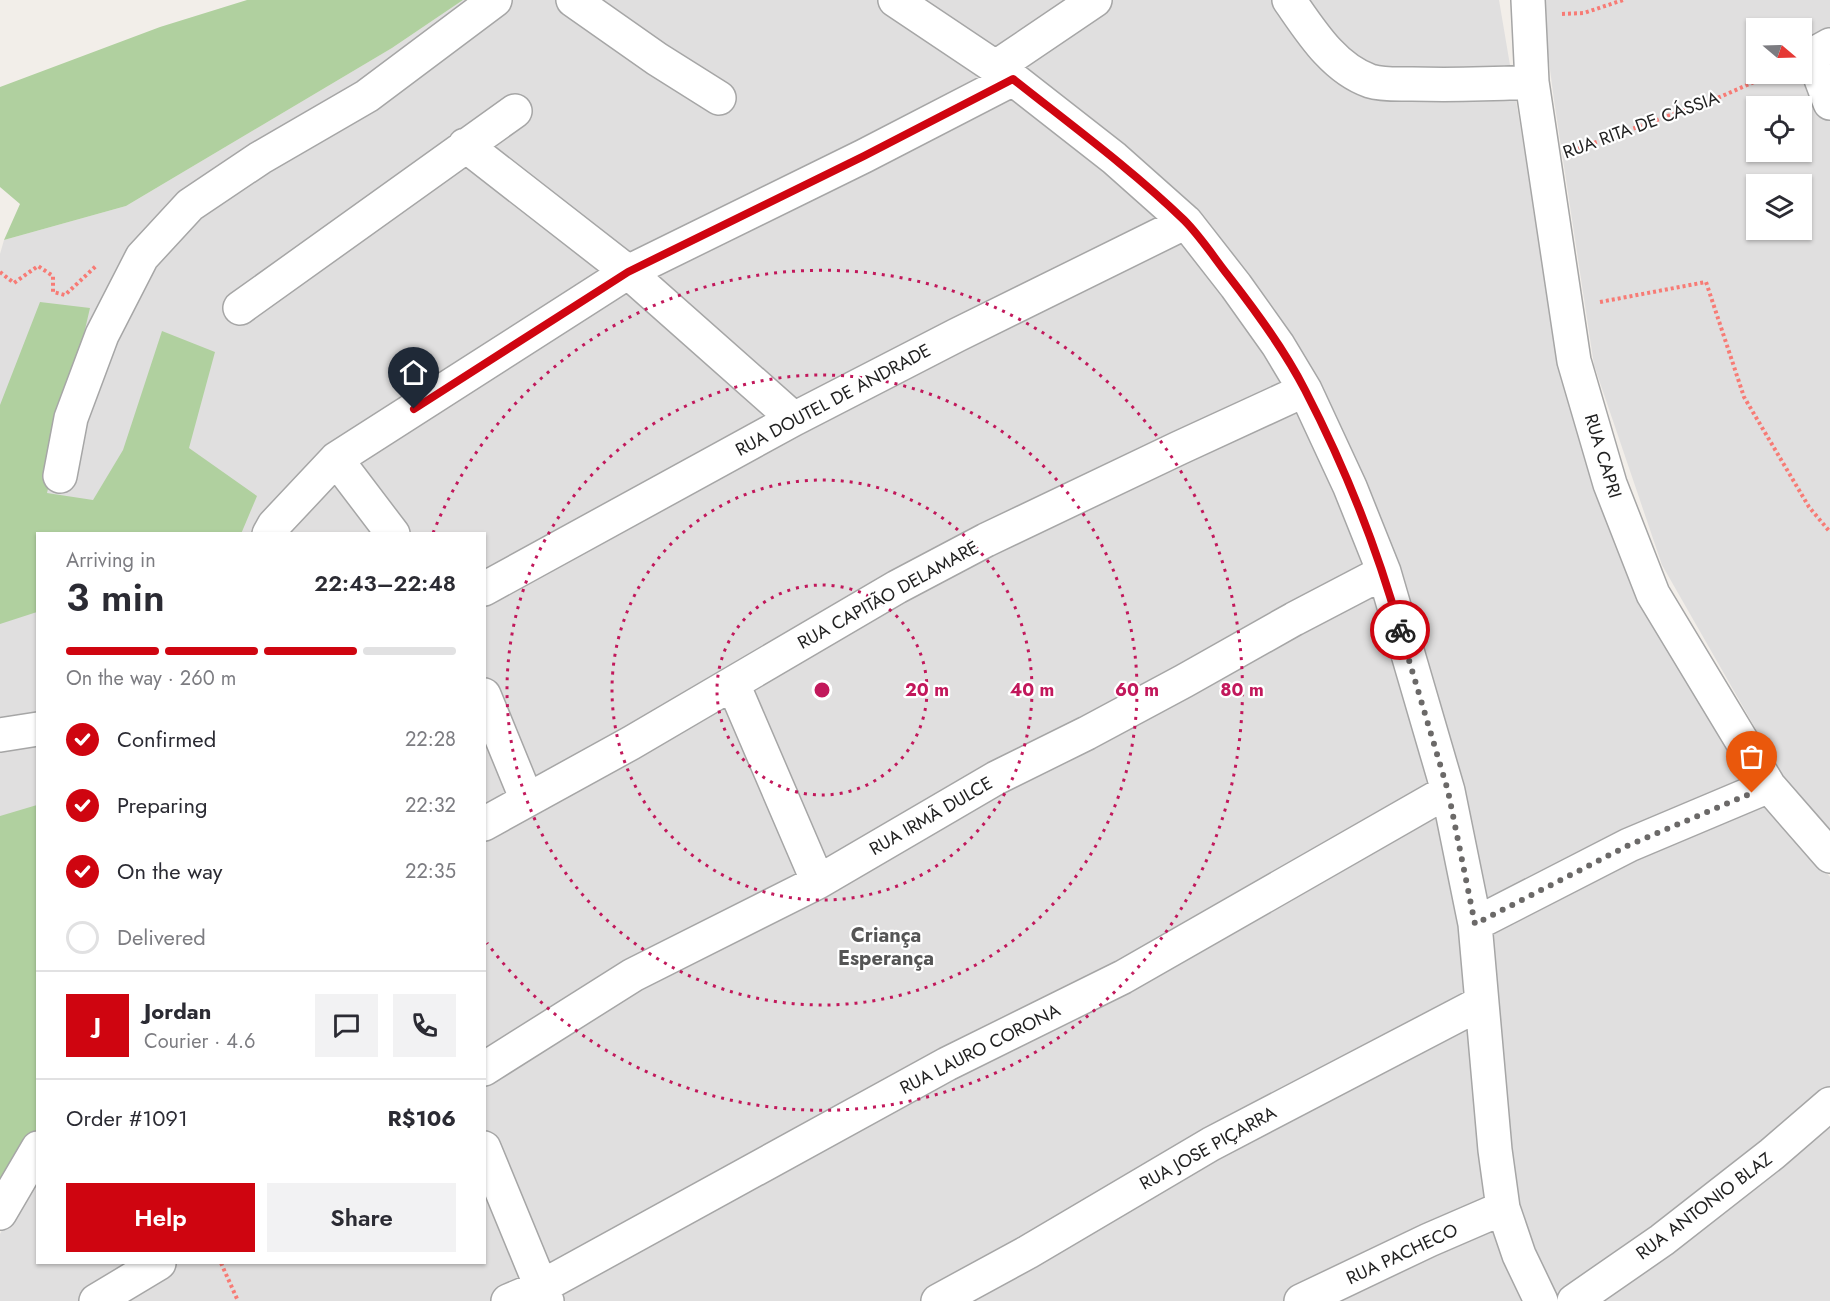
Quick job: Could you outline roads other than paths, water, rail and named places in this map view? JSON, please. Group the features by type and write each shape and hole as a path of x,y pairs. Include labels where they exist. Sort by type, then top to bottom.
{"street":[{"path":"60,476 71,418 102,335 142,257 190,204 260,158 368,96 495,0"},
{"path":"573,0 657,59 719,98"},
{"path":"896,0 1004,73 1114,158 1186,222 1278,345 1305,390 1350,487 1384,572 1448,791 1475,924 1495,1150 1503,1208 1519,1255 1541,1301"},
{"path":"270,532 274,525 336,459 628,272 864,156 1004,73 1095,0"},
{"path":"1289,0 1325,50 1347,68 1370,81 1452,85 1532,82"},
{"name":"RUA CAPRI","path":"1528,8 1532,82 1575,362 1610,484 1653,594 1769,786 1830,856"},
{"path":"1821,50 1830,103"},
{"path":"240,308 515,111"},
{"path":"465,145 628,272 794,419"},
{"name":"RUA DOUTEL DE ANDRADE","path":"486,588 794,419 967,330 1186,222"},
{"name":"RUA CAPITÃO DELAMARE","path":"486,823 733,684 897,587 986,540 1305,390"},
{"path":"336,459 391,532"},
{"name":"RUA IRMÃ DULCE","path":"486,1069 633,975 818,882 996,778 1184,681 1294,619 1384,572"},
{"path":"733,684 818,882"},
{"path":"486,700 527,801"},
{"path":"0,735 36,729"},
{"path":"1475,924 1629,845 1769,786"},
{"name":"RUA LAURO CORONA","path":"508,1301 544,1294 947,1064 1123,977 1448,791"},
{"name":"RUA JOSE PIÇARRA","path":"939,1301 1028,1252 1211,1144 1482,1003"},
{"name":"RUA ANTONIO BLAZ","path":"1574,1301 1662,1240 1772,1154 1830,1104"},
{"path":"0,1213 36,1151"},
{"path":"486,1153 544,1294"},
{"name":"RUA PACHECO","path":"1301,1301 1429,1240 1503,1208"},
{"path":"96,1301 157,1264"}],"district":[{"name":"Criança Esperança","path":"886,946"}]}
